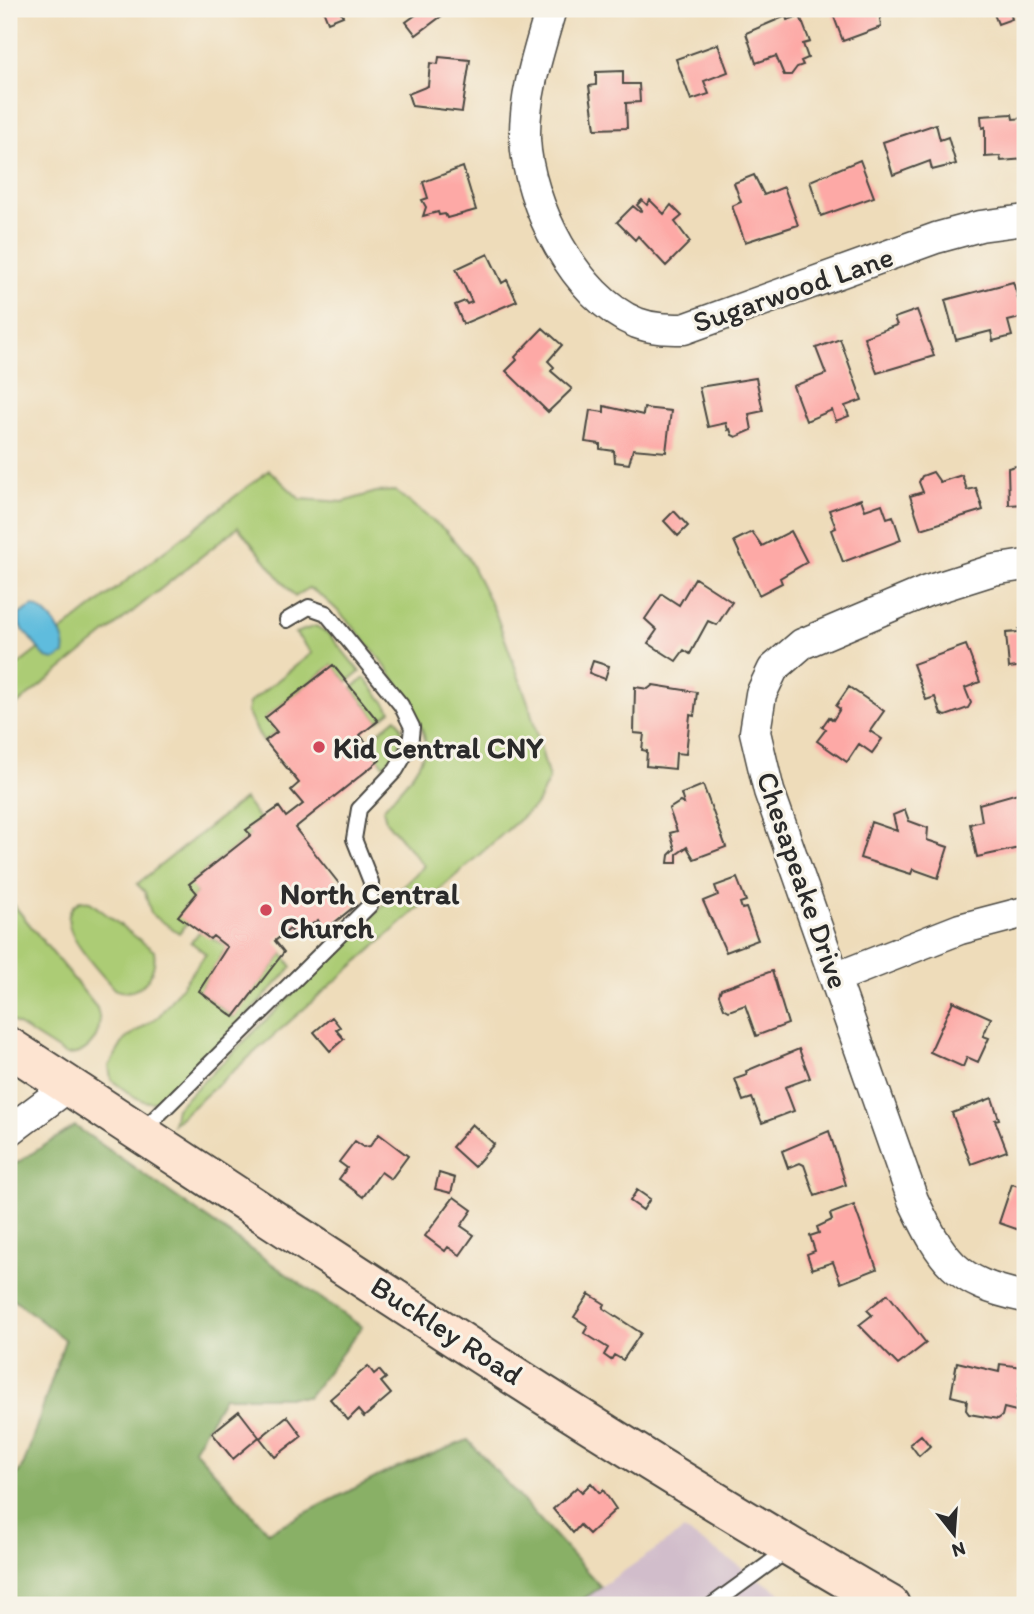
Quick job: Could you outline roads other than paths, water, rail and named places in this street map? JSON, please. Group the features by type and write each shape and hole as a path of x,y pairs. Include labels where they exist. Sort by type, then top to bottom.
{"street":[{"name":"Sugarwood Lane","path":"551,9 530,82 525,140 537,195 555,238 573,269 599,298 636,322 661,329 684,329 936,238 980,226 1025,220"},
{"name":"Chesapeake Drive","path":"1025,565 993,570 927,592 802,644 773,669 761,694 755,732 769,791 914,1200 937,1250 959,1273 996,1290 1025,1297"},
{"path":"835,978 960,929 1025,912"},
{"name":"Buckley Road","path":"9,1047 489,1358 790,1548 890,1605"},
{"path":"9,1131 69,1086"}],"lane":[{"path":"141,1132 370,905 371,882 354,839 359,809 396,769 410,746 412,727 401,705 326,613 309,607 287,620"},
{"path":"712,1605 790,1548"}],"water":[{"path":"33,606 51,619 63,640 64,654 54,660 46,658 20,626 20,614"}],"place":[{"name":"Kid Central CNY","path":"319,747"},
{"name":"North Central Church","path":"266,910"}]}
